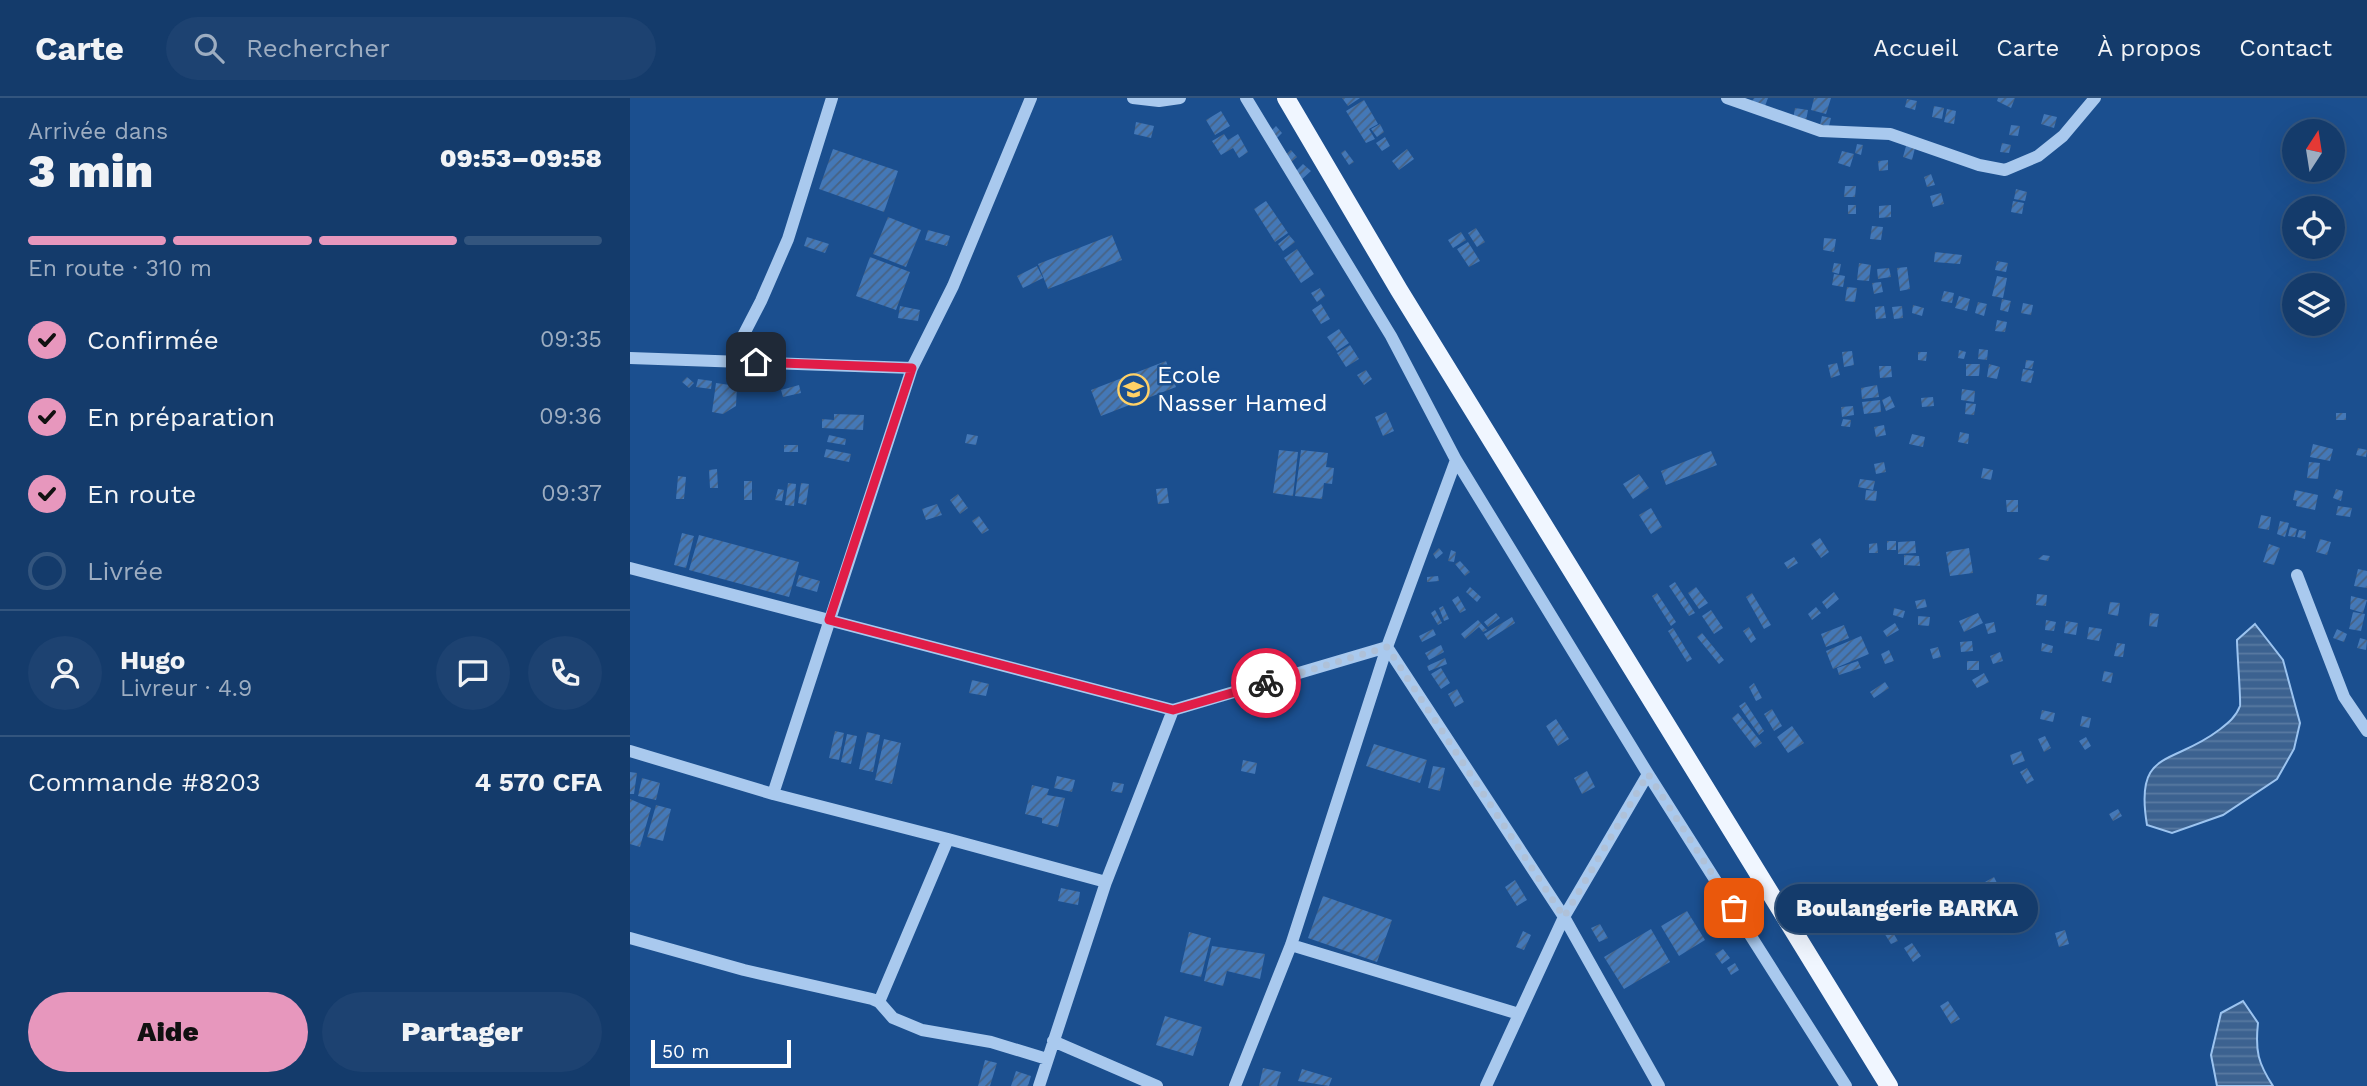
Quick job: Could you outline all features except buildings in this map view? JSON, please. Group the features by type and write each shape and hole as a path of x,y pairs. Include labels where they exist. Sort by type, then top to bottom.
{"main road":[{"path":"1286,98 1399,290 1889,1086"}],"street":[{"path":"730,361 761,301 788,239 832,98"},
{"path":"773,794 912,368 953,286 1031,98"},
{"path":"1133,98 1159,101 1180,98"},
{"path":"1246,98 1391,336 1456,460 1648,774 1846,1086"},
{"path":"1727,98 1821,131 1890,134 1979,165 2006,170 2038,156 2063,136 2095,98"},
{"path":"630,358 912,368"},
{"path":"1235,1086 1291,945 1387,647 1456,460"},
{"path":"630,568 1173,710 1387,647"},
{"path":"2297,575 2344,697 2367,732"},
{"path":"1387,647 1564,917 1659,1086"},
{"path":"1039,1086 1106,882 1173,710"},
{"path":"630,751 773,794 1106,882"},
{"path":"1486,1086 1564,917 1648,774"},
{"path":"879,1002 948,839"},
{"path":"630,938 744,970 879,1002 893,1017 922,1030 991,1042 1047,1059"},
{"path":"1291,945 1518,1014"},
{"path":"1053,1041 1157,1086"}],"water":[{"path":"2255,624 2283,660 2300,723 2294,749 2277,779 2223,815 2172,833 2147,825 2144,800 2146,783 2152,771 2160,762 2219,730 2238,710 2240,702 2237,640"},
{"path":"2243,1001 2258,1023 2259,1056 2273,1086 2217,1086 2211,1055 2221,1013"}],"way so far":[{"path":"1266,683 1387,647 1564,917 1648,774 1734,908"}],"place":[{"name":"Ecole Nasser Hamed","path":"1134,389"},
{"name":"Boulangerie BARKA","path":"1734,908"}],"route":[{"path":"756,362 912,368 829,620 1173,710 1266,683"}]}
